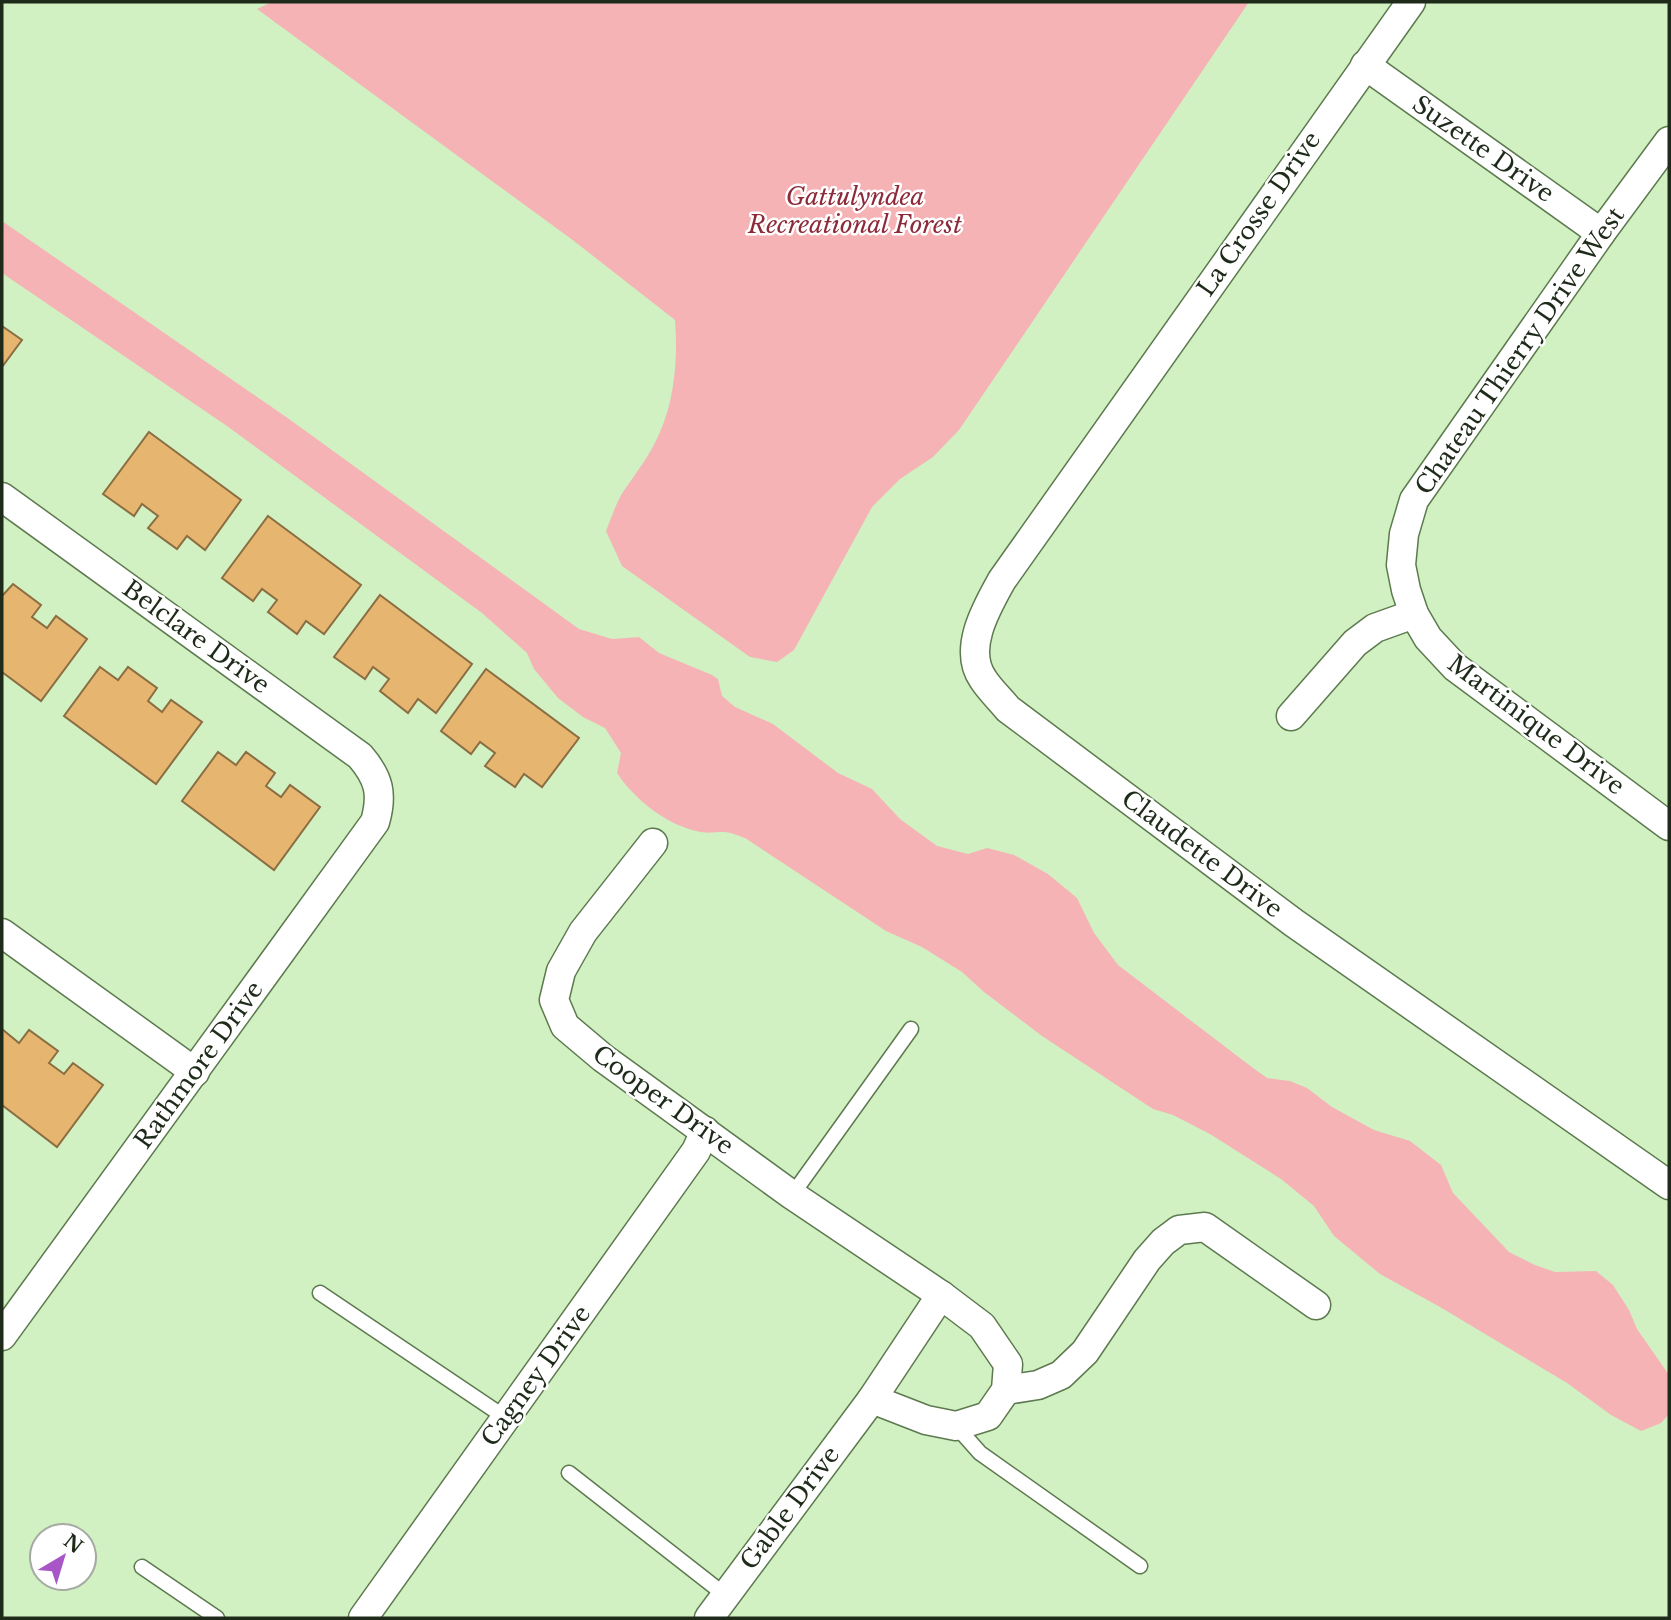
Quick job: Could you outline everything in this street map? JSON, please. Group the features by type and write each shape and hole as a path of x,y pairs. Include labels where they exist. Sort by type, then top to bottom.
{"street":[{"name":"La Crosse Drive","path":"1108,427 1411,2"},
{"name":"Suzette Drive","path":"1365,65 1601,233"},
{"name":"Chateau Thierry Drive West","path":"1414,614 1401,565 1404,534 1414,500 1601,233 1669,141"},
{"name":"Claudette Drive","path":"1108,427 1002,580 982,615 974,657 981,677 1008,709 1294,923 1669,1185"},
{"name":"Belclare Drive","path":"2,497 360,755 371,769 378,786"},
{"path":"1291,716 1355,643 1375,628 1414,614"},
{"name":"Martinique Drive","path":"1414,614 1428,638 1455,667 1669,825"},
{"name":"Rathmore Drive","path":"2,1336 375,822 380,805 378,786"},
{"name":"Cooper Drive","path":"653,843 583,932 561,971 554,1000 565,1027 603,1058 792,1195 941,1295"},
{"path":"2,933 195,1072"},
{"name":"Cagney Drive","path":"363,1618 696,1151 705,1131"},
{"path":"1006,1390 1038,1385 1061,1375 1085,1352 1147,1260 1163,1242 1180,1230 1205,1227 1316,1305"},
{"path":"872,1399 926,1420 956,1426 988,1416 1006,1390 1008,1364 982,1326 941,1295"},
{"name":"Gable Drive","path":"715,1612 872,1399 941,1295"}],"lane":[{"path":"792,1195 911,1030"},
{"path":"320,1293 506,1418"},
{"path":"956,1426 980,1453 1140,1566"},
{"path":"569,1473 715,1612"},
{"path":"142,1567 217,1618"}],"green space":[{"name":"Gattulyndea Recreational Forest","path":"272,2 1249,2 959,430 933,457 900,479 872,507 794,650 777,662 750,657 622,566 606,531 620,496 652,449 665,419 674,377 675,320 574,241 257,9"},
{"path":"2,221 289,419 579,629 612,639 639,637 659,653 712,675 718,679 722,696 735,707 773,724 838,773 872,789 900,819 937,846 968,854 987,848 1014,855 1048,874 1077,898 1094,933 1118,965 1253,1068 1267,1078 1290,1081 1307,1088 1332,1107 1374,1130 1410,1141 1441,1165 1453,1193 1509,1252 1555,1272 1596,1271 1613,1285 1637,1329 1669,1375 1669,1414 1661,1423 1641,1431 1611,1415 1567,1383 1380,1274 1334,1236 1314,1206 1281,1179 1210,1134 1173,1115 1153,1109 1042,1036 962,972 922,947 886,931 745,838 726,832 704,832 685,828 652,809 632,792 617,773 621,753 605,728 583,717 558,698 534,669 527,653 482,613 227,426 2,273"}],"building":[{"path":"2,326 22,340 2,367"},
{"path":"149,432 241,500 205,550 187,536 177,549 148,528 158,516 142,504 134,516 103,494"},
{"path":"268,516 361,585 324,634 306,621 297,634 268,612 277,600 262,589 253,601 222,578"},
{"path":"13,584 41,605 32,617 47,628 56,616 87,639 41,701 2,672 2,596"},
{"path":"380,595 472,664 436,713 418,699 408,713 380,691 389,679 373,667 365,679 334,657"},
{"path":"100,667 118,680 128,667 157,688 148,701 162,712 171,700 202,722 156,784 64,716"},
{"path":"486,669 579,738 542,787 524,774 515,787 485,766 495,753 480,742 471,754 441,731"},
{"path":"218,752 236,765 246,752 275,773 266,786 281,797 290,785 320,807 274,870 182,801"},
{"path":"2,1029 19,1043 29,1030 58,1051 49,1063 64,1074 73,1063 103,1085 57,1147 2,1105"}]}
